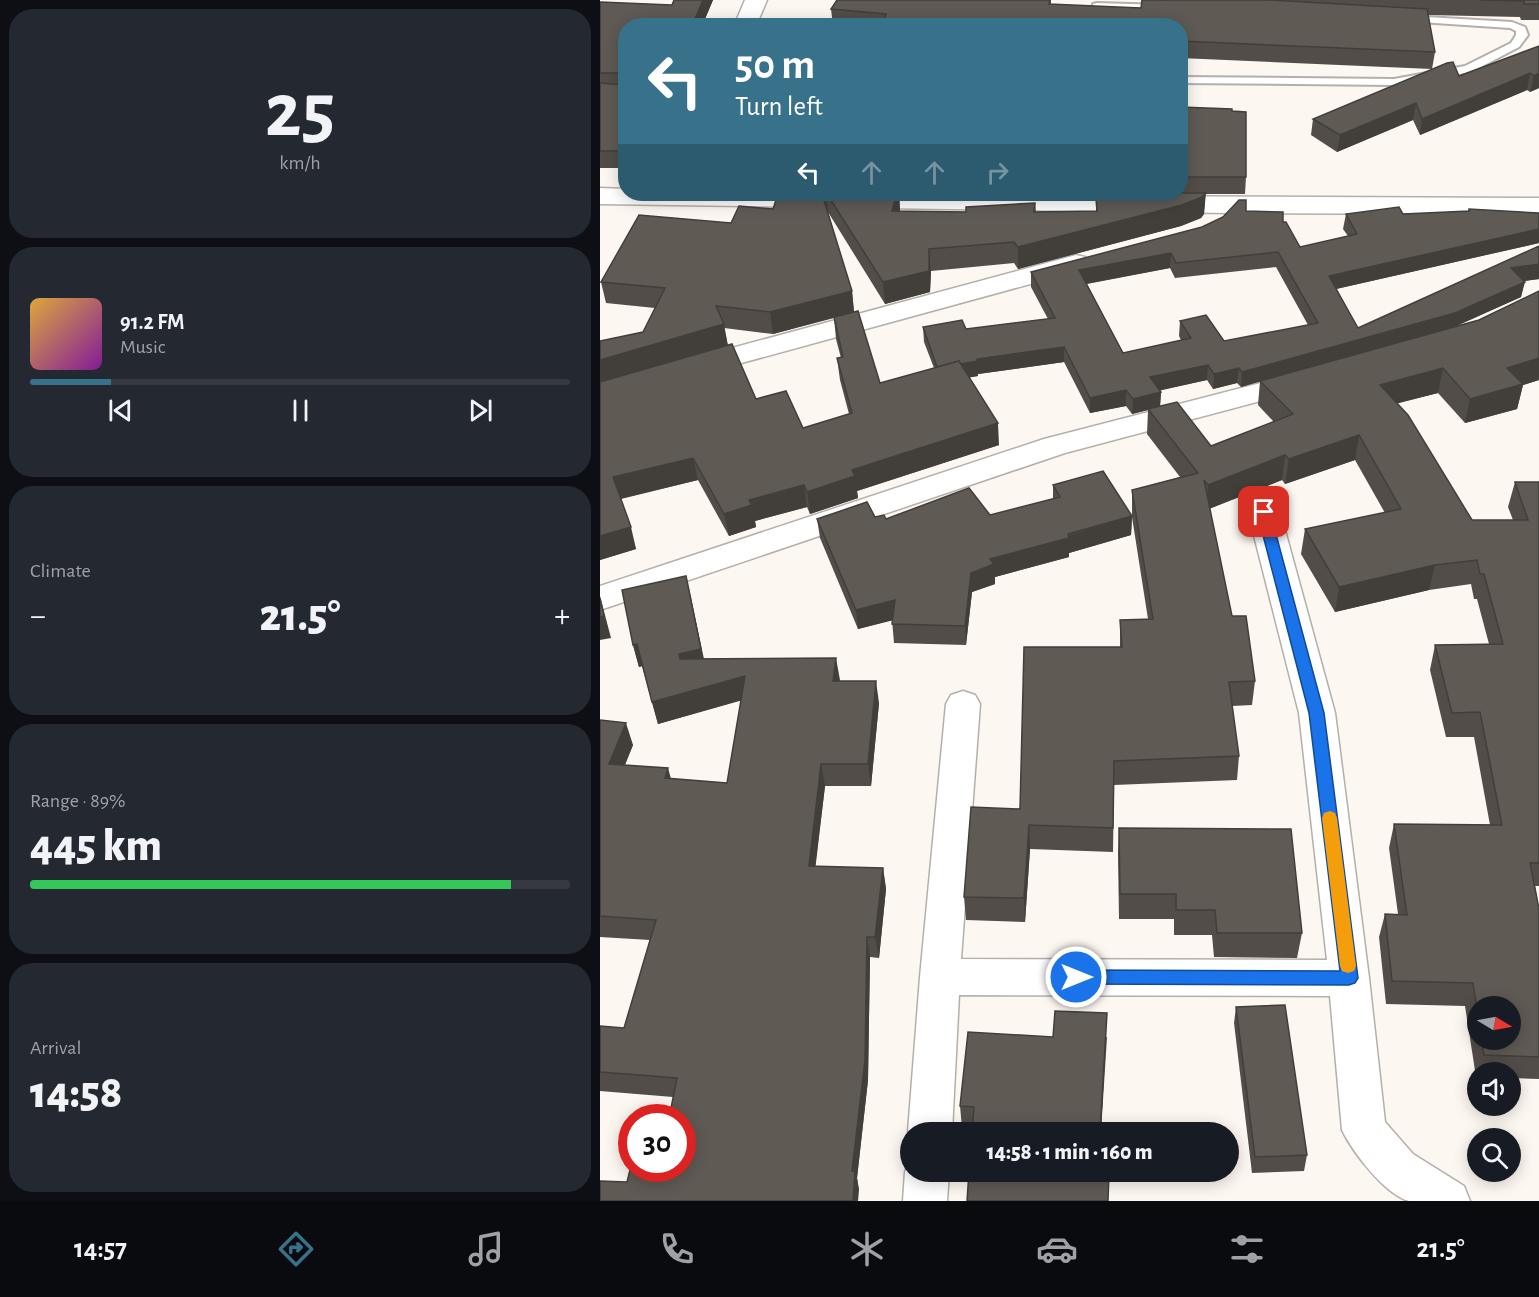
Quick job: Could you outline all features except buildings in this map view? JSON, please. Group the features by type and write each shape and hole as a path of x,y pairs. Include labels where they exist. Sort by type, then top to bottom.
{"street":[{"path":"749,18 756,0"},
{"path":"600,196 618,196"},
{"path":"993,201 1230,205 1539,206"},
{"path":"1201,229 1211,225 1230,205"},
{"path":"669,374 1102,256"},
{"path":"600,597 1055,446 1333,373"},
{"path":"1264,512 1317,713 1349,978 1364,1130 1397,1169 1448,1201"},
{"path":"931,1122 940,977 963,704"},
{"path":"940,977 1349,978"},
{"path":"925,1201 926,1182"}],"lane":[{"path":"1085,6 1180,9"},
{"path":"1188,80 1395,82 1469,69 1515,45 1522,35 1521,29 1512,25 1394,18"}],"slow traffic":[{"path":"1330,818 1348,966"}],"route":[{"path":"1076,977 1349,978 1317,713 1264,512"}]}
